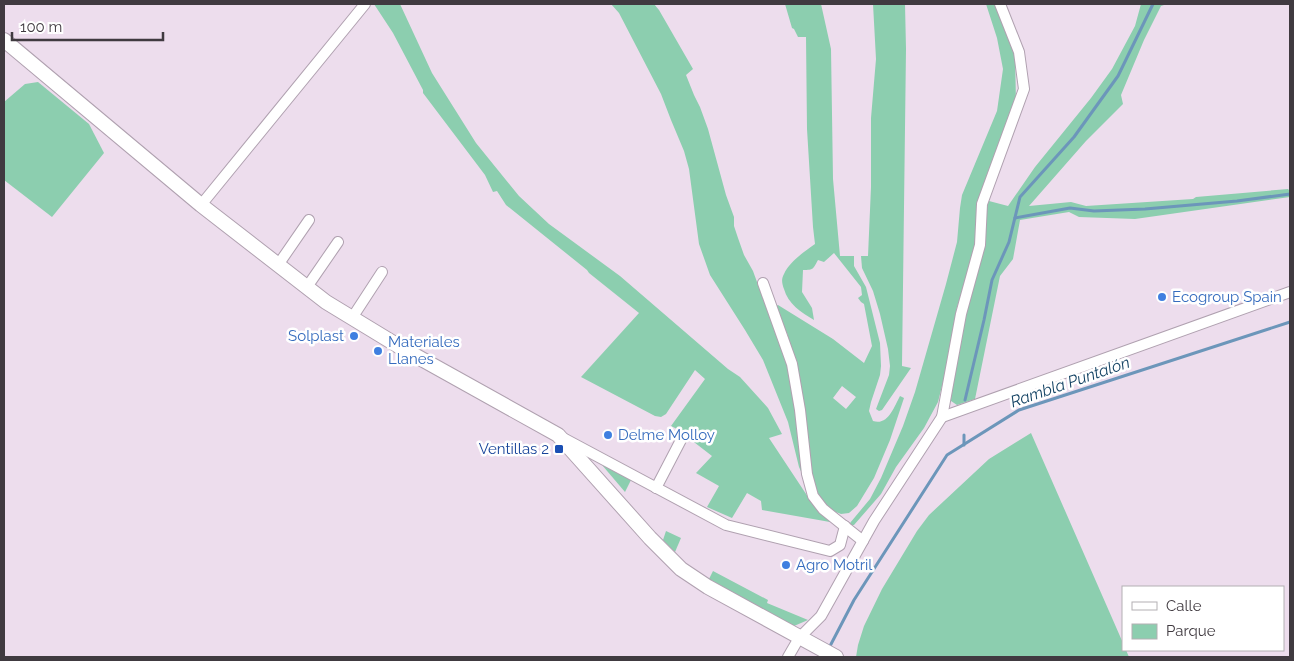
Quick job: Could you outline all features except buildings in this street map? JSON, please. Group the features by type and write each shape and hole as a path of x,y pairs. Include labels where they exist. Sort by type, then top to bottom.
{"street":[{"path":"201,205 365,4"},
{"path":"788,657 821,616 862,540 942,417 961,314 980,245 982,204 1024,89 1019,52 1000,4"},
{"path":"4,40 201,205 326,302 407,351 726,525 830,551 840,545 845,526"},
{"path":"278,264 309,220"},
{"path":"307,287 338,242"},
{"path":"352,318 382,272"},
{"path":"763,283 792,364 800,410 807,474 812,496 823,509 862,540"},
{"path":"942,417 1290,292"},
{"path":"558,435 650,538 681,569 708,587 836,657"},
{"path":"656,488 682,438"}],"green space":[{"path":"374,4 400,4 432,73 476,143 519,196 549,224 620,276 728,369 740,377 768,408 782,434 769,438 812,503 830,522 762,510 761,501 747,493 732,518 707,507 719,486 696,473 712,456 671,426 705,379 695,370 666,414 661,417 655,416 581,377 639,313 506,205 497,191 493,192 485,175 423,93 393,33"},
{"path":"611,4 654,4 693,69 686,75 708,129 734,217 734,226 744,255 753,271 792,378 804,478 799,467 788,422 763,360 710,275 699,244 689,169 684,151 661,94 619,13"},
{"path":"785,4 821,4 831,49 833,179 840,256 854,256 854,266 866,287 880,343 880,375 869,411 873,421 883,421 893,410 900,396 904,398 890,440 874,478 857,506 849,513 841,514 828,509 816,493 809,460 805,428 806,418 797,369 787,333 781,323 776,306 778,305 833,339 864,363 872,346 864,304 858,298 862,295 861,287 834,253 824,262 818,260 811,269 803,270 802,292 812,308 814,320 792,303 783,285 783,276 790,265 815,244 807,129 806,37 798,37 792,28","holes":["842,386 856,397 846,409 833,398"]},
{"path":"873,4 905,4 902,366 911,368 882,410 879,411 876,409 889,375 890,366 880,314 873,291 862,268 861,256 868,256 871,118 876,59"},
{"path":"986,4 995,4 1015,53 1016,104 957,307 946,370 938,402 924,428 896,467 881,494 854,525 851,525 850,523 870,499 881,478 915,392 957,242 962,195 997,111 1003,69 997,38"},
{"path":"1141,4 1167,4 1161,6 1144,40 1121,95 1123,104 1086,141 1029,206 1071,202 1086,206 1193,199 1196,197 1288,189 1290,197 1135,219 1079,217 1069,212 1020,220 1013,259 1000,276 975,399 957,405 951,401 952,383 963,327 985,237 989,201 1008,206 1035,167 1112,69 1135,26"},
{"path":"38,82 89,124 104,153 52,217 4,180 4,102 25,84"},
{"path":"1031,433 1122,641 1122,651 1126,651 1129,657 856,657 864,626 882,589 917,531 929,515 989,459"},
{"path":"602,465 631,480 625,492"},
{"path":"666,531 681,538 675,552 663,540"},
{"path":"713,571 768,600 767,603 808,620 794,626 709,579"}],"waterway":[{"path":"965,400 992,280 1009,242 1020,197 1074,137 1118,76 1153,4"},
{"path":"1015,218 1070,208 1094,211 1145,209 1237,201 1290,194"},
{"name":"Rambla Puntalón","path":"829,648 854,600 947,455 1019,410 1290,322"},
{"name":"Rambla Puntalón","path":"964,435 964,445"}],"place":[{"name":"Ecogroup Spain","path":"1162,297"},
{"name":"Solplast","path":"354,336"},
{"name":"Materiales Llanes","path":"378,351"},
{"name":"Delme Molloy","path":"608,435"},
{"name":"Ventillas 2","path":"559,449"},
{"name":"Agro Motril","path":"786,565"}]}
